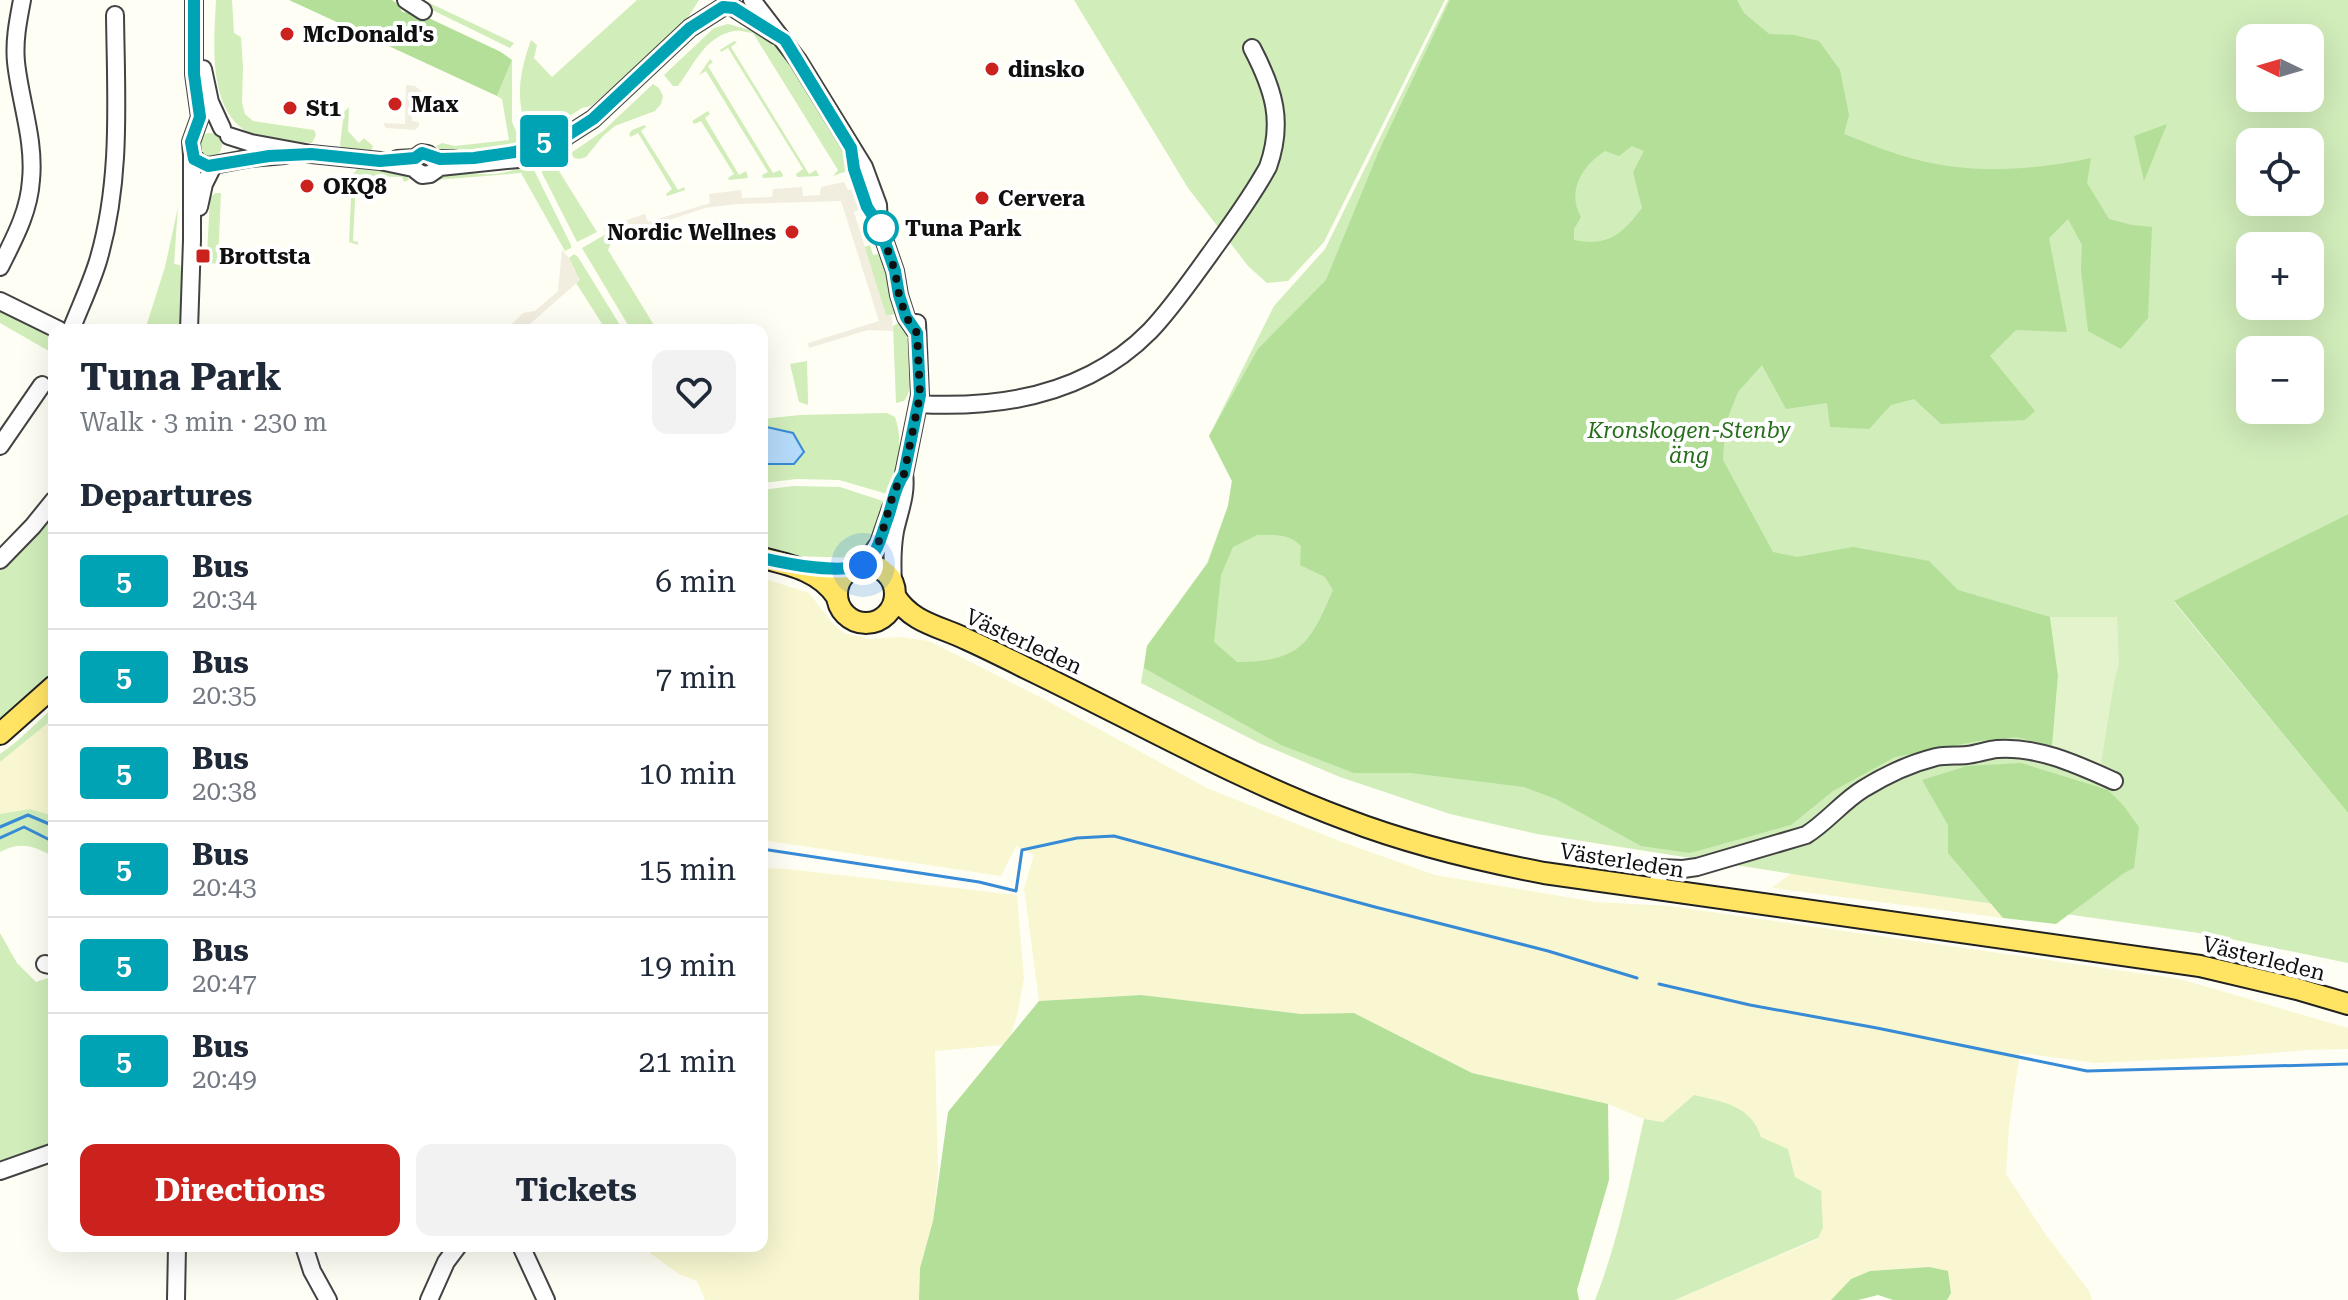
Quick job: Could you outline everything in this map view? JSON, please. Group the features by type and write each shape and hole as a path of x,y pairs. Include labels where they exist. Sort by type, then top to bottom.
{"main road":[{"path":"768,560 789,565 824,581 837,597 841,610 851,620 865,623 878,620 890,611 894,590 881,569 789,565"},
{"path":"837,597 839,582 844,574 858,566"},
{"name":"Västerleden","path":"894,590 908,613 929,625 976,643 1268,787 1345,820 1417,843 1497,864 1657,890 2200,966 2348,1004"},
{"name":"Västerleden","path":"878,620 929,625"},
{"path":"0,734 48,691"},
{"path":"0,744 48,706"}],"street":[{"path":"0,267 22,221 31,181 31,146 15,46 22,0"},
{"path":"189,324 191,142 200,117 194,74 194,0"},
{"path":"192,240 204,184 231,150 226,132 210,102 205,81 202,57 205,0"},
{"path":"406,0 423,11"},
{"path":"752,0 785,40 851,148 854,169 867,207 879,225 895,271 909,292 916,313 920,363 918,404 891,560 894,590"},
{"path":"197,130 211,125 251,143 311,154 414,163 422,175 433,165 440,167 534,156 553,149 593,119 690,28 725,3 785,40"},
{"path":"73,324 98,262 110,210 117,151 115,15"},
{"path":"918,404 991,403 1047,393 1104,368 1150,330 1202,266 1268,167 1275,141 1276,112 1265,73 1252,48"},
{"path":"192,155 201,164 218,164 269,156 311,154"},
{"path":"0,301 48,325"},
{"path":"0,446 42,385"},
{"path":"858,566 879,543 897,483 904,474"},
{"path":"0,560 48,507"},
{"path":"1657,890 1660,868 1697,867 1806,835 1866,787 1934,758 1995,749 2030,751 2079,765 2114,781"},
{"path":"0,1171 47,1154"},
{"path":"176,1300 177,1252"},
{"path":"306,1252 312,1271 328,1300"},
{"path":"429,1300 454,1252"},
{"path":"524,1252 546,1300"}],"green space":[{"path":"216,0 232,0 234,33 241,37 242,103 245,114 253,121 314,130 316,135 312,143 262,138 244,130 230,116 217,80 214,38"},
{"path":"289,0 392,0 402,12 418,13 512,60 497,96"},
{"path":"421,0 514,43 510,48 420,4"},
{"path":"637,0 699,0 685,22 622,80 591,106 582,108 533,140 520,103 523,65 531,40 537,45 534,58 552,77"},
{"path":"1074,0 1445,0 1324,242 1288,281 1267,283 1248,266 1188,188"},
{"name":"Kronskogen-Stenby äng","path":"1448,0 2348,0 2348,514 2174,602 2348,813 2348,963 2206,934 1875,887 1537,834 1450,814 1340,777 1259,743 1141,683 1147,646 1207,563 1228,506 1232,481 1209,436 1274,306 1325,249"},
{"name":"Kronskogen-Stenby äng","path":"1450,0 1737,0 1744,13 1769,34 1794,35 1819,41 1840,70 1849,115 1844,134 1905,157 1958,167 2025,168 2091,158 2087,183 2109,219 2152,227 2148,318 2121,349 2088,331 2081,270 2082,245 2068,219 2049,238 2067,332 2016,330 1990,356 2035,411 2025,420 1941,424 1914,399 1891,405 1869,429 1830,427 1827,403 1786,409 1762,365 1738,392 1725,425 1723,460 1773,552 1797,557 1853,547 1929,561 1958,590 2050,617 2058,676 2052,747 2017,737 1895,757 1833,791 1791,825 1690,853 1641,846 1556,799 1524,787 1411,773 1354,773 1281,745 1144,668 1147,646 1208,563 1228,506 1232,481 1209,436 1258,349 1326,280 1378,153","holes":["1632,146 1644,151 1633,172 1642,208 1628,225 1606,240 1574,240 1574,229 1581,217 1575,198 1576,188 1584,171 1605,151 1619,156","1257,535 1281,536 1297,542 1301,546 1300,565 1325,577 1333,590 1317,625 1300,647 1275,658 1237,662 1214,642 1221,575 1233,547"]},
{"path":"728,24 750,30 756,26 787,55 841,142 850,170 833,176 838,170 753,33 734,31 715,39 707,45 678,86 673,86 664,75 714,28"},
{"path":"737,42 731,47 809,174 816,170 819,176 797,177 796,174 803,169 728,48 720,50"},
{"path":"710,59 713,62 708,66 773,173 780,170 782,177 763,178 762,175 768,172 706,71 699,75"},
{"path":"512,60 512,122 521,142 477,153 452,154 442,151 436,146 442,143 455,146 509,140 502,99 497,96"},
{"path":"653,84 663,96 655,111 615,126 586,157 574,158 571,153 603,131"},
{"path":"349,107 348,131 359,143 364,138 373,146 371,151 342,148 340,145 344,112"},
{"path":"708,111 710,114 705,118 739,175 746,171 748,178 729,180 734,174 701,121 694,124 692,121"},
{"path":"2167,124 2144,181 2134,136"},
{"path":"645,125 641,131 678,190 684,187 685,190 667,196 672,189 638,133 631,137 629,134"},
{"path":"210,133 221,140 222,145 215,156 210,157 199,150 198,145 205,134"},
{"path":"561,159 566,166 559,171 597,232 577,242 542,173 541,167"},
{"path":"529,165 571,245 565,251 521,173 436,180 457,174 511,171"},
{"path":"357,169 405,173 409,180 404,182 402,177 366,176 365,182 356,182 353,241 358,245 349,242 352,176"},
{"path":"215,193 221,193 218,264 210,263 210,254 207,253 210,198"},
{"path":"178,207 174,264 180,265 184,288 183,324 147,324 165,267"},
{"path":"608,233 613,238 608,250 653,324 627,324 582,248"},
{"path":"870,245 873,255 878,254 891,278 901,313 886,316 864,247"},
{"path":"574,254 578,257 619,324 602,324 576,283 579,280 569,258"},
{"path":"0,311 48,335 48,351 0,323"},
{"path":"902,321 910,350 911,374 908,394 904,401 896,403 893,326"},
{"path":"807,361 808,405 799,402 790,364"},
{"path":"887,413 895,417 899,445 890,492 887,494 839,480 768,482 768,464 793,433 768,427 768,418"},
{"path":"793,486 840,487 886,502 874,544 858,558 794,556 768,550 768,489"},
{"path":"2348,514 2348,813 2174,601"},
{"path":"48,517 48,683 0,727 0,569"},
{"path":"768,580 809,593 844,633 870,639 901,637 929,641 1042,698 1207,788 1435,875 1596,902 1670,906 2180,979 2348,1028 2348,1049 2096,1063 2020,1053 2009,1126 2006,1174 2046,1235 2089,1291 2092,1300 1947,1300 1951,1293 1929,1267 1870,1271 1851,1279 1831,1300 1675,1300 1818,1239 1821,1191 1795,1177 1788,1149 1761,1137 1694,1095 1663,1122 1644,1119 1608,1104 1472,1073 1354,1013 1301,1014 1141,995 1039,1001 1024,888 1034,855 1016,846 1001,876 768,841"},
{"path":"2050,617 2117,617 2119,663 2101,764 2052,747 2058,676"},
{"path":"48,713 48,723 0,762 0,754"},
{"path":"48,723 48,814 30,809 0,814 0,762"},
{"path":"2021,763 2108,790 2139,827 2134,868 2056,924 2003,918 1948,853 1948,825 1922,780 1967,766"},
{"path":"30,809 48,814 48,854 27,846 0,852 0,814"},
{"path":"1948,853 2003,918 1772,888 1790,874"},
{"path":"768,868 1017,895 1024,979 1010,1037 1003,1045 935,1051 938,1172 933,1221 920,1268 919,1300 705,1300 697,1281 679,1274 651,1254 768,1252"},
{"path":"0,933 17,963 36,982 48,978 48,1144 0,1163"},
{"path":"1141,995 1301,1014 1354,1013 1472,1073 1608,1104 1609,1180 1577,1290 1579,1300 919,1300 920,1268 933,1221 948,1112 1039,1001"},
{"path":"1694,1095 1743,1111 1761,1137 1788,1149 1795,1177 1821,1191 1823,1228 1818,1238 1675,1300 1595,1300 1617,1233 1644,1119 1663,1122"},
{"path":"1929,1267 1948,1271 1951,1293 1947,1300 1893,1300 1878,1295 1858,1300 1831,1300 1851,1279 1870,1271"}],"shaded area":[{"path":"406,85 415,86 421,91 421,96 413,96 412,121 419,122 419,126 415,130 386,128 383,123 405,124"},
{"path":"844,182 848,190 858,188 864,207 854,212 886,315 892,316 893,331 868,330 809,348 808,343 879,321 841,201 736,204 705,208 633,232 631,226 615,230 617,237 611,239 603,228 645,214 648,222 710,203 709,194 741,190 742,198 772,197 773,189 802,187 803,196 820,195 821,187"},
{"path":"562,250 580,280 530,324 512,324 523,313 535,311 558,291"}],"water":[{"path":"768,427 793,433 804,452 794,464 768,464"}],"waterway":[{"path":"0,827 28,815 48,823"},
{"path":"0,838 24,827 48,839"},
{"path":"768,850 979,882 1016,891 1022,850 1077,838 1114,836 1548,951 1637,978"},
{"path":"1659,984 1750,1005 2087,1071 2348,1064"}],"bus line":[{"name":"5","path":"194,0 194,74 200,117 190,147 194,159 208,166 251,158 311,154 380,161 415,158 422,153 440,159 515,152 568,135 593,119 690,28 723,7 734,8 785,40 851,148 854,169 867,207 879,225 895,271 906,317 917,333 920,395 904,474 897,483 879,543 869,559 863,565 852,568 789,565 768,560"}],"place":[{"name":"McDonald's","path":"287,34"},
{"name":"dinsko","path":"992,69"},
{"name":"Max","path":"395,104"},
{"name":"St1","path":"290,108"},
{"name":"OKQ8","path":"307,186"},
{"name":"Cervera","path":"982,198"},
{"name":"Tuna Park","path":"881,228"},
{"name":"Nordic Wellnes","path":"792,232"},
{"name":"Brottsta","path":"203,256"}],"route":[{"path":"863,565 879,543 897,483 904,474 920,395 917,333 906,317 879,225 881,228"}]}
